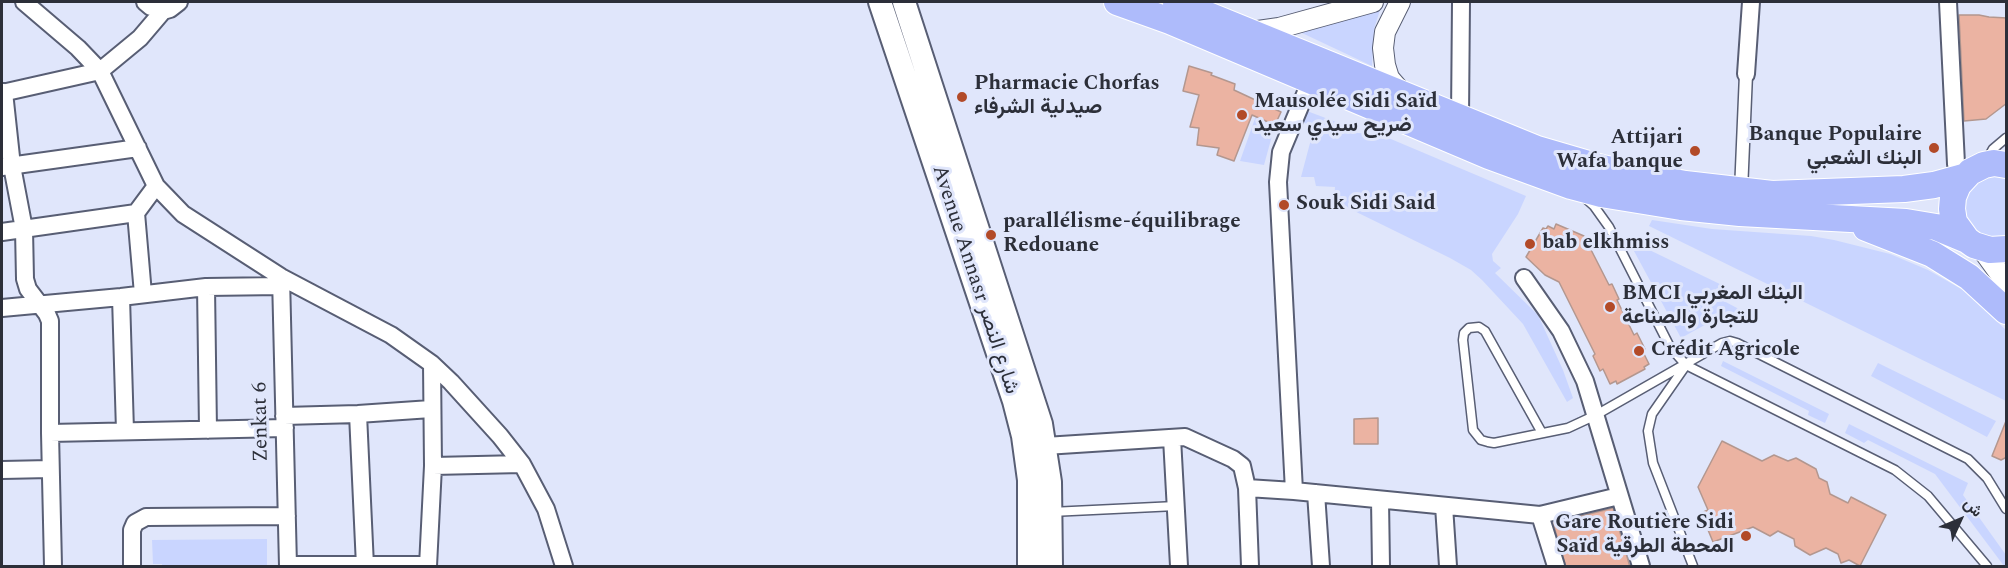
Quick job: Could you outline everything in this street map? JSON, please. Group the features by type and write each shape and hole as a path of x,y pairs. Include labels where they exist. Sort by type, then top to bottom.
{"main road":[{"name":"Avenue Annasr شارع النصر","path":"880,2 1014,401 1023,436 1029,480 1029,567"},
{"name":"Avenue Annasr شارع النصر","path":"904,2 1041,424 1050,482 1051,567"},
{"path":"1117,2 1311,80 1489,156 1571,186 1601,194 1681,207 1740,213 1906,222 1936,227 1985,246"},
{"path":"1176,2 1537,149 1602,168 1685,184 1741,191 1812,194 1934,185 1993,167"},
{"path":"1985,246 1954,222 1953,197 1993,167"},
{"path":"1840,219 1932,254 1969,277 2007,310"}],"street":[{"path":"24,2 78,48 100,71 156,186 191,219 281,282 391,336 432,364 476,409 522,464 546,509 564,567"},
{"path":"145,2 163,11"},
{"path":"53,567 50,321 28,289 25,279 24,229 7,167 3,92 100,71 140,38 163,11 179,2"},
{"path":"1251,32 1279,28 1373,2"},
{"path":"1400,2 1385,32 1383,48 1389,78 1402,93"},
{"path":"1460,117 1461,2"},
{"path":"1741,191 1751,2"},
{"path":"1948,2 1956,164 1993,167"},
{"path":"1294,490 1278,182 1281,152 1311,80"},
{"path":"7,167 138,148"},
{"path":"143,294 136,213 156,186"},
{"path":"2,232 136,213"},
{"path":"1985,246 2007,282"},
{"path":"1524,278 1562,331 1574,355 1596,415 1641,567"},
{"path":"2,308 206,287 281,282"},
{"name":"Zenkat 6","path":"281,282 288,566"},
{"path":"206,287 208,430"},
{"path":"121,297 125,431"},
{"path":"288,566 428,566 433,466 432,364"},
{"path":"50,433 208,430 358,414 431,409"},
{"path":"358,414 364,565"},
{"path":"1172,438 1179,567"},
{"path":"1045,446 1185,438 1233,459 1242,466 1247,488 1250,567"},
{"path":"433,466 522,464"},
{"path":"2,470 51,469"},
{"path":"1247,488 1294,490 1540,514 1619,496"},
{"path":"1316,493 1321,567"},
{"path":"1380,500 1381,567"},
{"path":"1444,506 1448,567"},
{"path":"1540,514 1556,567"},
{"path":"132,567 132,530 135,523 146,517 287,516"}],"lane":[{"path":"1993,167 1992,149 2007,138"},
{"path":"1571,186 1594,206 1609,227 1670,347 1686,365 1895,470 1928,496 1987,567"},
{"path":"1542,433 1485,331 1479,327 1468,328 1463,340 1472,423 1476,435 1481,440 1494,442 1542,433 1568,428 1596,415 1722,343 1737,343 1968,459 1988,478 2007,509"},
{"path":"1686,365 1652,414 1648,432 1653,463 1693,567"},
{"path":"1051,512 1176,506"}],"shaded area":[{"path":"1381,7 1374,29 1372,66 1302,33"},
{"path":"1263,103 1271,107 1266,121 1275,125 1264,165 1240,161 1258,110 1260,111"},
{"path":"1307,111 1352,128 1358,133 1379,134 1526,196 1518,214 1492,254 1493,261 1501,268 1495,273 1538,315 1573,398 1567,402 1523,324 1471,270 1334,201 1335,187 1316,186 1314,177 1301,177 1314,128 1303,122"},
{"path":"1991,176 2006,178 2006,238 1994,240 1974,232 1963,214 1966,193 1972,185"},
{"path":"1652,220 1712,229 1811,236 1834,240 1890,254 1928,270 1963,290 2006,330 2006,401 1649,226"},
{"path":"1637,244 1726,287 1720,299 1754,317 1753,322 1741,319 1712,321 1681,338 1634,251"},
{"path":"1723,361 1829,414 1825,423 1808,415 1809,411 1721,366"},
{"path":"1878,363 1996,421 1987,437 1871,376"},
{"path":"1849,424 1968,483 1963,495 2006,555 2006,566 1935,474 1868,440 1864,443 1845,433"},
{"path":"267,539 267,566 162,566 162,564 153,564 152,540"}],"building":[{"path":"1959,15 2007,18 2007,103 1986,119 1964,121"},
{"name":"Mausolée Sidi Saïd ضريح سيدي سعيد","path":"1189,66 1212,73 1211,75 1235,84 1234,90 1281,112 1275,125 1252,115 1234,161 1217,155 1219,148 1197,145 1199,128 1190,127 1199,95 1183,91"},
{"path":"1556,224 1584,236 1609,285 1612,284 1634,335 1637,333 1645,349 1642,350 1649,364 1644,367 1645,369 1617,384 1616,381 1610,384 1603,369 1600,371 1593,356 1595,354 1559,282 1545,275 1526,257 1543,228 1546,229 1548,226 1554,229"},
{"path":"1378,418 1378,444 1354,444 1354,419"},
{"path":"2006,421 2007,457 2001,460 1992,456"},
{"path":"1722,441 1762,461 1774,455 1788,461 1796,458 1816,469 1819,478 1827,482 1830,494 1848,503 1851,497 1886,515 1860,566 1849,560 1841,563 1838,554 1826,548 1810,555 1795,546 1794,539 1778,531 1770,536 1753,527 1713,542 1701,513 1708,510 1698,487"},
{"path":"1613,508 1630,567 1566,567 1553,523"}],"place":[{"name":"Pharmacie Chorfas صيدلية الشرفاء","path":"962,97"},
{"name":"Mausolée Sidi Saïd ضريح سيدي سعيد","path":"1242,115"},
{"name":"Banque Populaire البنك الشعبي","path":"1934,148"},
{"name":"Attijari Wafa banque","path":"1695,151"},
{"name":"Souk Sidi Said","path":"1284,205"},
{"name":"parallélisme-équilibrage Redouane","path":"991,235"},
{"name":"bab elkhmiss","path":"1530,244"},
{"name":"BMCI البنك المغربي للتجارة والصناعة","path":"1610,307"},
{"name":"Crédit Agricole","path":"1639,351"},
{"name":"Gare Routière Sidi Saïd المحطة الطرقية","path":"1746,536"}]}
